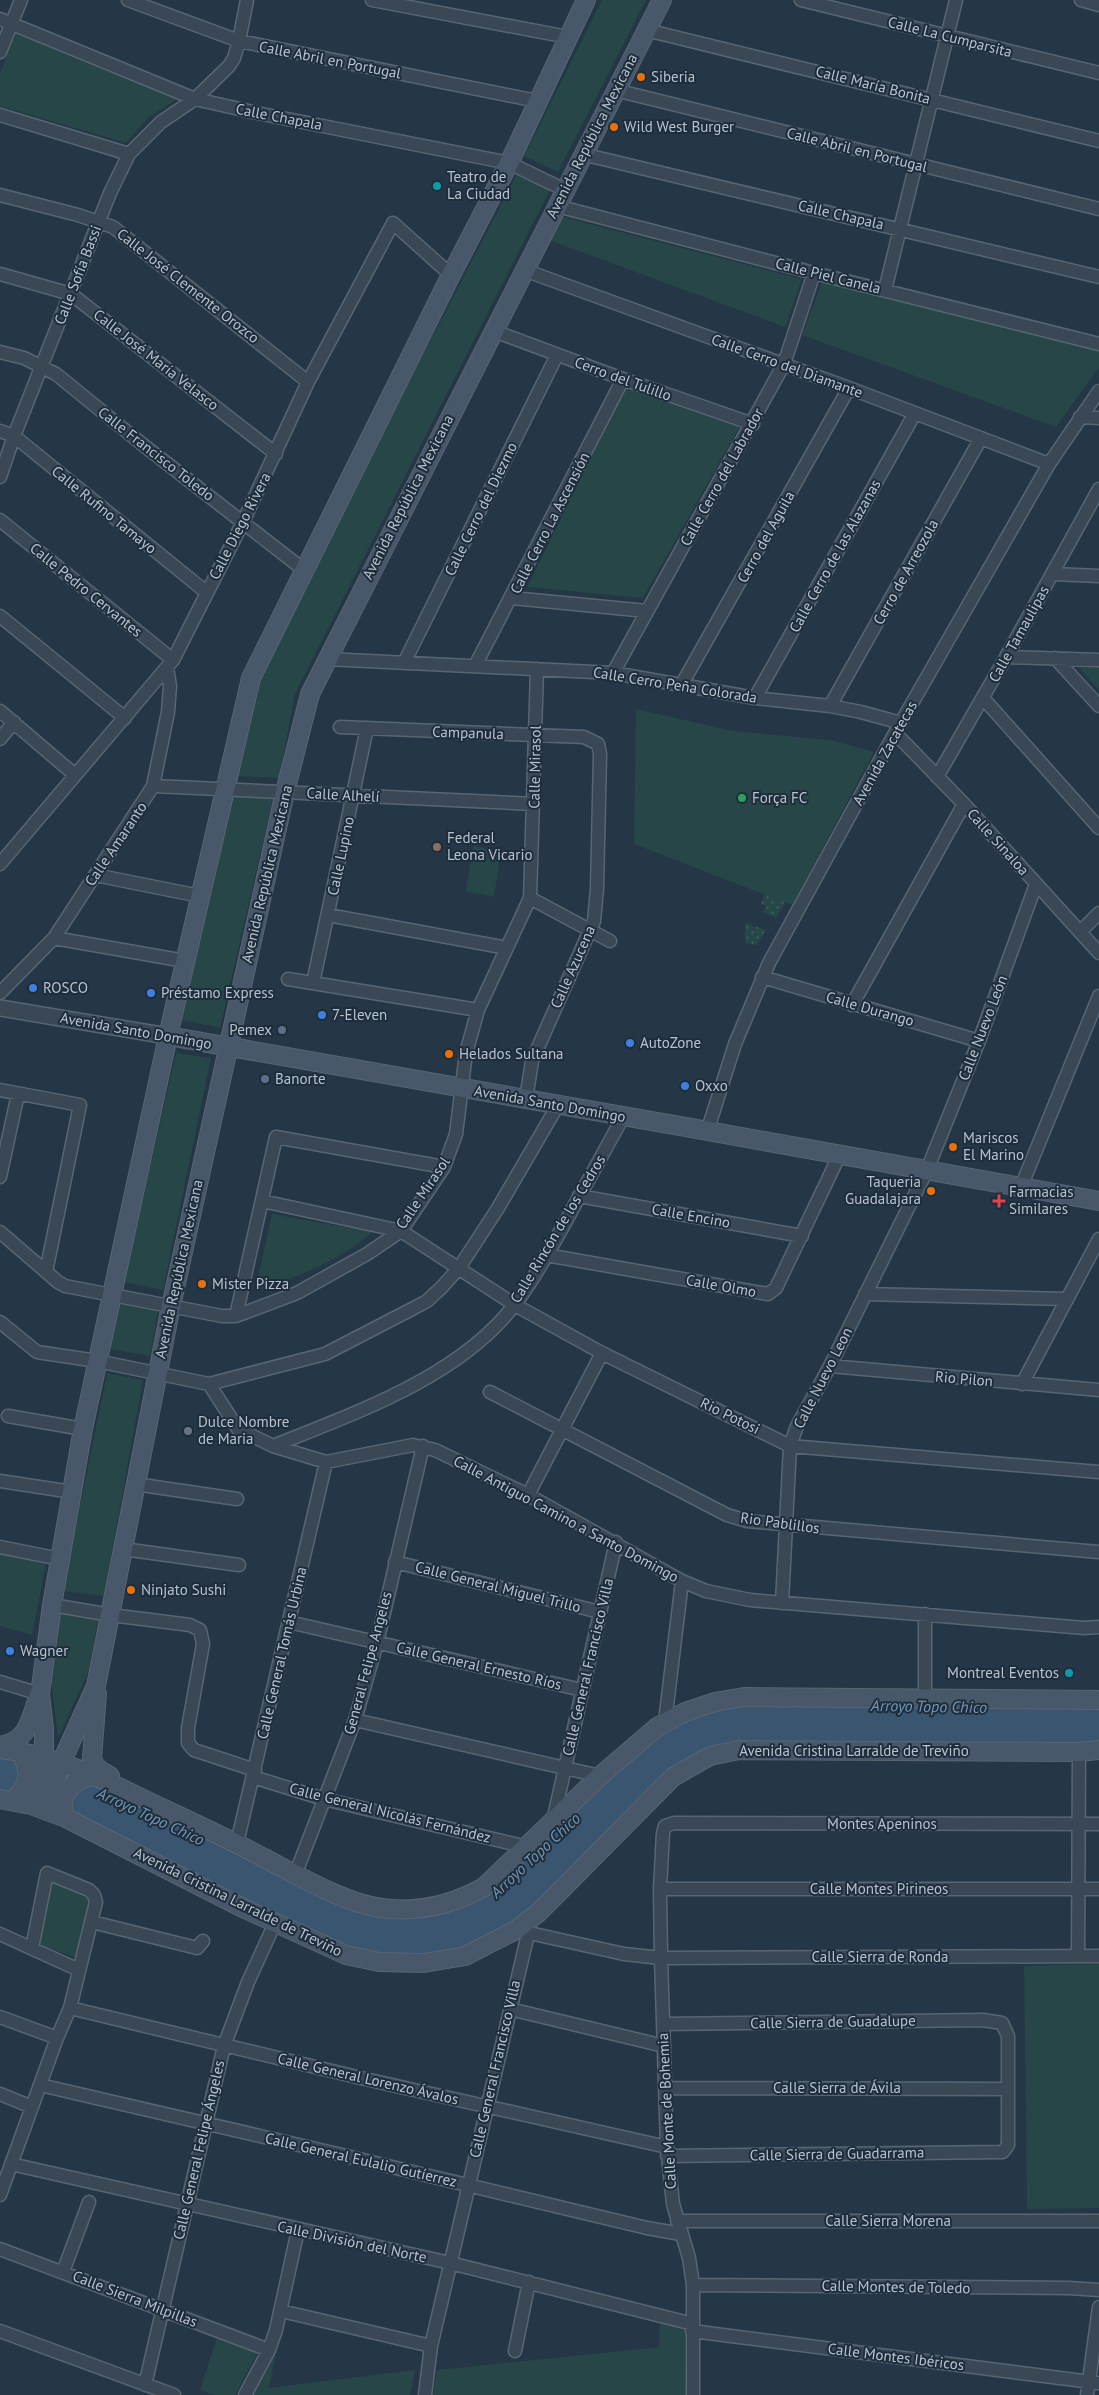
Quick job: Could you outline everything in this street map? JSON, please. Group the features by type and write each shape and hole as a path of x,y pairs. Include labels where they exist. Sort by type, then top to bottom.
{"main road":[{"name":"Avenida República Mexicana","path":"42,1761 44,1729 40,1694 52,1605 83,1429 110,1296 168,1036 251,678 451,275 509,163 586,0"},
{"name":"Avenida República Mexicana","path":"23,1802 42,1761 96,1686 156,1372 285,792 310,694 582,154 662,0"},
{"name":"Avenida Santo Domingo","path":"168,1036 1099,1201"},
{"path":"96,1686 98,1699 92,1758 94,1766 99,1771 118,1780 129,1792"},
{"path":"0,1747 12,1743 24,1735 40,1694"},
{"path":"0,1747 129,1792 237,1843 295,1875 357,1902 380,1908 424,1909 465,1898 484,1887 600,1776 665,1722 684,1712 716,1702 744,1697 1099,1700"},
{"name":"Avenida Cristina Larralde de Treviño","path":"23,1802 64,1815 274,1923 346,1955 369,1961 424,1963 465,1956 522,1932 673,1777 710,1756 739,1750 1079,1752 1099,1750"},
{"path":"64,1815 64,1799 69,1786 86,1777"},
{"path":"23,1802 36,1816 136,1865 179,1882 200,1886"}],"street":[{"path":"0,52 6,22 21,0"},
{"name":"Calle Abril en Portugal","path":"128,0 238,41 537,101"},
{"name":"Calle Sofía Bassi","path":"0,477 14,436 110,193 129,154 162,122 195,99 223,74 234,58 247,0"},
{"path":"372,0 568,37"},
{"name":"Calle La Cumparsita","path":"801,0 1099,73"},
{"path":"885,290 956,0"},
{"path":"1081,0 1099,5"},
{"name":"Calle Chapala","path":"6,22 195,99 256,113 509,163 565,190"},
{"name":"Calle María Bonita","path":"646,30 1099,141"},
{"name":"Calle Abril en Portugal","path":"615,90 1099,209"},
{"path":"0,116 129,154"},
{"name":"Calle Chapala","path":"582,154 1099,277"},
{"name":"Calle José Clemente Orozco","path":"0,195 99,221 113,227 157,260 308,382"},
{"name":"Calle Piel Canela","path":"557,206 814,273 1099,344"},
{"name":"Calle Diego Rivera","path":"0,864 170,664 243,522 308,382 393,223 451,275"},
{"name":"Calle Cerro del Diamante","path":"524,270 849,388 1049,464"},
{"name":"Calle Cerro del Labrador","path":"613,673 753,424 784,364 814,273"},
{"name":"Calle José María Velasco","path":"0,274 71,294 276,454"},
{"name":"Cerro del Tulillo","path":"494,331 623,379 753,424"},
{"name":"Calle Francisco Toledo","path":"0,352 42,366 56,374 304,570"},
{"name":"Calle Cerro del Diezmo","path":"404,663 557,355"},
{"name":"Calle Cerro La Ascensión","path":"475,666 512,598 623,379"},
{"name":"Cerro del Aguila","path":"682,684 849,388"},
{"name":"Avenida Zacatecas","path":"707,1132 735,1044 762,977 898,728 1049,464 1080,416 1099,391"},
{"name":"Calle Cerro de las Alazanas","path":"755,698 915,413"},
{"path":"1080,416 1099,418"},
{"name":"Calle Rufino Tamayo","path":"0,431 14,436 206,592"},
{"name":"Cerro de Arreozola","path":"830,706 981,438"},
{"name":"Calle Tamaulipas","path":"937,777 1098,493"},
{"name":"Calle Pedro Cervantes","path":"0,520 170,664"},
{"path":"1053,574 1099,576"},
{"path":"512,598 647,611"},
{"path":"0,616 124,718"},
{"path":"1006,657 1099,660"},
{"path":"1055,658 1099,706"},
{"name":"Calle Cerro Peña Colorada","path":"327,660 613,673 755,698 830,706 861,712 898,728"},
{"name":"Calle Amaranto","path":"0,994 54,938 153,786 168,712 170,664"},
{"name":"Calle Mirasol","path":"0,1232 65,1286 222,1316 236,1316 297,1293 401,1231 444,1167 456,1134 466,1053 478,1010 530,898 537,669"},
{"path":"982,698 1099,828"},
{"path":"0,711 75,774"},
{"path":"0,738 14,722"},
{"name":"Campanula","path":"340,727 584,737 594,741"},
{"name":"Calle Lupino","path":"313,983 367,728"},
{"name":"Calle Sinaloa","path":"898,728 937,777 964,804 1099,953"},
{"name":"Calle Azucena","path":"526,1100 535,1054 590,931 595,914 600,764 599,748 594,741"},
{"name":"Calle Alhelí","path":"153,786 534,804"},
{"path":"852,1005 964,804"},
{"path":"95,875 200,896"},
{"name":"Calle Nuevo León","path":"927,1170 979,1041 1036,884"},
{"path":"530,898 610,941"},
{"path":"1080,932 1099,913"},
{"path":"328,915 508,948"},
{"path":"54,938 186,961"},
{"name":"Calle Durango","path":"762,977 979,1041"},
{"path":"288,979 478,1010"},
{"path":"1021,1187 1099,996"},
{"name":"Avenida Santo Domingo","path":"0,1008 168,1036"},
{"path":"0,1090 80,1104 46,1272"},
{"path":"0,1177 18,1094"},
{"path":"0,1322 37,1352 156,1372 208,1384 302,1361 346,1344 427,1301 459,1268 498,1208 558,1105"},
{"name":"Calle Rincón de los Cedros","path":"273,1446 374,1405 456,1359 476,1343 515,1304 546,1255 623,1117"},
{"path":"236,1316 276,1138 444,1167"},
{"name":"Calle Olmo","path":"546,1255 768,1294 776,1288 840,1154"},
{"name":"Calle Nuevo Leon","path":"782,1603 790,1446 797,1426 830,1366 927,1170"},
{"name":"Calle Encino","path":"579,1196 802,1236"},
{"path":"262,1201 401,1231"},
{"name":"Rio Potosi","path":"401,1231 515,1304 602,1353 790,1446 1099,1472"},
{"path":"1022,1384 1099,1239"},
{"path":"865,1294 1067,1300"},
{"path":"528,1495 564,1430 602,1353"},
{"name":"Rio Pilon","path":"830,1366 1099,1390"},
{"name":"Calle Antiguo Camino a Santo Domingo","path":"208,1384 238,1429 273,1446 326,1462 401,1446 423,1446 450,1456 528,1495 616,1542 682,1581 706,1591 727,1596 782,1603 1084,1628 1099,1627"},
{"name":"Rio Pablillos","path":"490,1392 728,1514 747,1521 786,1526 1099,1552"},
{"path":"8,1416 83,1429"},
{"name":"General Felipe Angeles","path":"295,1875 355,1720 377,1643 423,1446"},
{"name":"Calle General Tomás Urbina","path":"237,1843 326,1462"},
{"path":"0,1481 72,1492"},
{"path":"135,1484 237,1499"},
{"name":"Calle General Francisco Villa","path":"553,1821 616,1542"},
{"path":"0,1547 60,1559"},
{"path":"123,1549 239,1564"},
{"name":"Calle General Miguel Trillo","path":"395,1562 600,1612"},
{"path":"665,1722 682,1581"},
{"path":"52,1605 111,1615"},
{"path":"925,1614 925,1699"},
{"name":"Calle General Nicolás Fernández","path":"111,1615 190,1625 200,1630 203,1644 188,1728 188,1743 194,1750 324,1800 527,1847"},
{"name":"Calle General Ernesto Ríos","path":"289,1622 582,1690"},
{"path":"0,1682 40,1694"},
{"path":"355,1720 600,1776"},
{"path":"1078,1956 1079,1752"},
{"name":"Montes Apeninos","path":"665,1826 674,1823 1078,1826 1099,1824"},
{"name":"Calle Monte de Bohemia","path":"665,1826 660,1889 660,1958 667,2152 670,2190 677,2222 689,2258 693,2285 693,2395"},
{"path":"0,2194 6,2170 70,2008 92,1922 96,1902 94,1895 47,1873 32,1948"},
{"name":"Calle Montes Pirineos","path":"660,1889 1099,1889"},
{"path":"92,1922 200,1944"},
{"name":"Calle General Felipe Ángeles","path":"145,2384 185,2205 224,2046 274,1923"},
{"name":"Calle General Francisco Villa","path":"425,2395 431,2346 510,2009 522,1932"},
{"name":"Calle Sierra de Ronda","path":"522,1932 624,1954 660,1958 1099,1956"},
{"path":"0,1934 79,1970"},
{"name":"Calle General Lorenzo Ávalos","path":"70,2008 224,2046 486,2106 667,2152"},
{"path":"510,2009 664,2046"},
{"path":"0,2017 57,2038"},
{"name":"Calle Sierra de Guadalupe","path":"663,2024 983,2020 1002,2023 1007,2028 1008,2036 1008,2089"},
{"name":"Calle General Eulalio Gutíerrez","path":"40,2086 647,2228 681,2234"},
{"name":"Calle Sierra de Ávila","path":"666,2088 1008,2089"},
{"name":"Calle Sierra de Guadarrama","path":"667,2152 1005,2150 1008,2145 1008,2089"},
{"path":"0,2094 32,2107"},
{"name":"Calle División del Norte","path":"6,2170 185,2205 450,2263 529,2282 692,2327"},
{"path":"63,2272 88,2207"},
{"name":"Calle Sierra Morena","path":"677,2222 1099,2221"},
{"path":"245,2395 269,2350 281,2311 298,2230"},
{"name":"Calle Sierra Milpillas","path":"0,2249 269,2350"},
{"path":"515,2351 529,2282"},
{"name":"Calle Montes de Toledo","path":"693,2285 1069,2288 1099,2290"},
{"path":"1092,2387 1099,2307"},
{"path":"281,2311 431,2346"},
{"name":"Calle Montes Ibéricos","path":"692,2327 1092,2387"},
{"path":"0,2331 174,2395"}],"green space":[{"path":"602,0 646,0 558,172 524,156"},
{"path":"17,29 182,96 149,117 126,143 0,106 0,73"},
{"path":"518,172 550,190 295,694 279,778 235,776 257,675"},
{"path":"559,216 802,279 785,327 549,240"},
{"path":"822,282 1099,349 1099,367 1056,427 802,335"},
{"path":"627,385 740,426 643,598 527,587"},
{"path":"1072,660 1099,661 1099,690"},
{"name":"Força FC","path":"636,709 733,731 831,740 874,752 792,905 634,844"},
{"path":"233,792 274,794 220,1028 182,1020"},
{"path":"473,846 501,851 494,897 466,891"},
{"path":"765,893 786,901 776,918 763,912 766,906 761,904"},
{"path":"745,923 766,930 757,945 745,943"},
{"path":"176,1053 211,1058 163,1290 124,1282"},
{"path":"272,1214 372,1232 348,1251 333,1259 285,1281 255,1291"},
{"path":"120,1304 158,1311 150,1356 110,1349"},
{"path":"107,1373 143,1380 104,1596 63,1591"},
{"path":"0,1554 46,1564 32,1635 0,1626"},
{"path":"59,1611 98,1619 88,1673 58,1738 50,1671"},
{"path":"52,1877 91,1894 76,1958 39,1944"},
{"path":"1099,1964 1099,2208 1027,2209 1024,1966"},
{"path":"660,2322 685,2326 686,2395 433,2395 437,2370 659,2347"},
{"path":"218,2335 258,2352 235,2395 215,2395 200,2390"},
{"path":"276,2353 269,2388 415,2370 410,2395 252,2395"}],"water":[{"name":"Arroyo Topo Chico","path":"1099,1700 1099,1750 739,1750 686,1768 564,1887 476,1952 379,1962 129,1849 0,1799 0,1749 20,1751 380,1908 465,1898 657,1727 715,1702"}],"place":[{"name":"Siberia","path":"641,77"},
{"name":"Wild West Burger","path":"614,127"},
{"name":"Teatro de La Ciudad","path":"437,186"},
{"name":"Força FC","path":"742,798"},
{"name":"Federal Leona Vicario","path":"437,847"},
{"name":"ROSCO","path":"33,988"},
{"name":"Préstamo Express","path":"151,993"},
{"name":"7-Eleven","path":"322,1015"},
{"name":"Pemex","path":"282,1030"},
{"name":"AutoZone","path":"630,1043"},
{"name":"Helados Sultana","path":"449,1054"},
{"name":"Banorte","path":"265,1079"},
{"name":"Oxxo","path":"685,1086"},
{"name":"Mariscos El Marino","path":"953,1147"},
{"name":"Taqueria Guadalajara","path":"931,1191"},
{"name":"Farmacias Similares","path":"999,1201"},
{"name":"Mister Pizza","path":"202,1284"},
{"name":"Dulce Nombre de Maria","path":"188,1431"},
{"name":"Ninjato Sushi","path":"131,1590"},
{"name":"Wagner","path":"10,1651"},
{"name":"Montreal Eventos","path":"1069,1673"}]}
